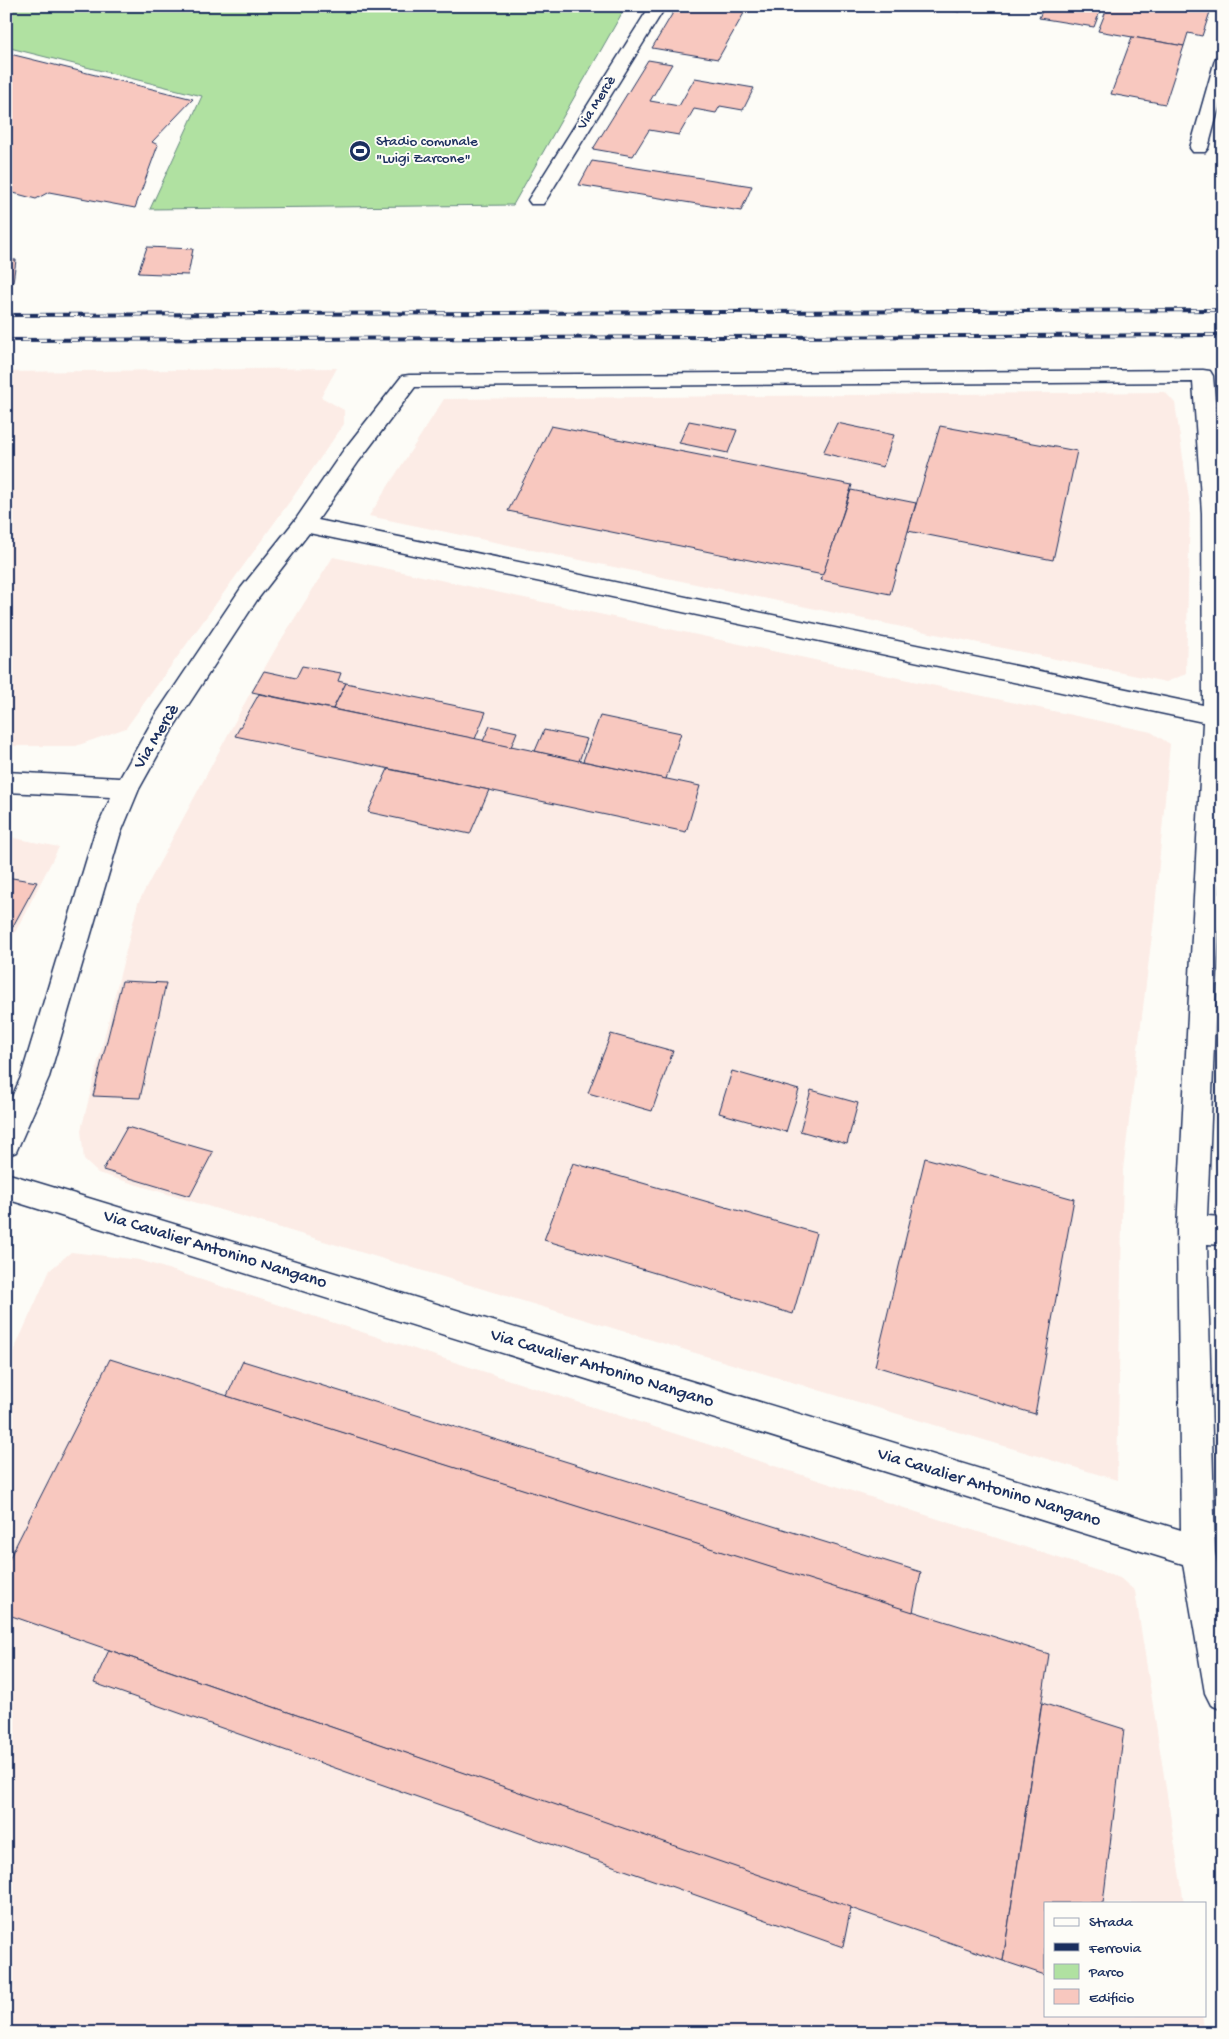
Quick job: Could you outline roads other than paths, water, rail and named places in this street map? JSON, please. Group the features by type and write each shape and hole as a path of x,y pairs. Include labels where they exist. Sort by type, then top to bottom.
{"street":[{"name":"Via Mercè","path":"537,200 658,6"},
{"path":"1199,148 1223,60"},
{"name":"Via Mercè","path":"6,1143 35,1077 107,835 127,788 164,722 249,594 304,524 351,456 408,381 1203,376 1213,513 1214,716"},
{"path":"304,524 1214,716 1192,1229 1198,1552 1223,1693"},
{"path":"6,782 127,788"},
{"name":"Via Cavalier Antonino Nangano","path":"6,1186 1198,1552"},
{"path":"1192,1229 1223,1232"}],"railway":[{"path":"6,315 1223,310"},
{"path":"6,340 1223,335"}],"place":[{"name":"Stadio comunale \"Luigi Zarcone\"","path":"360,151"}]}
